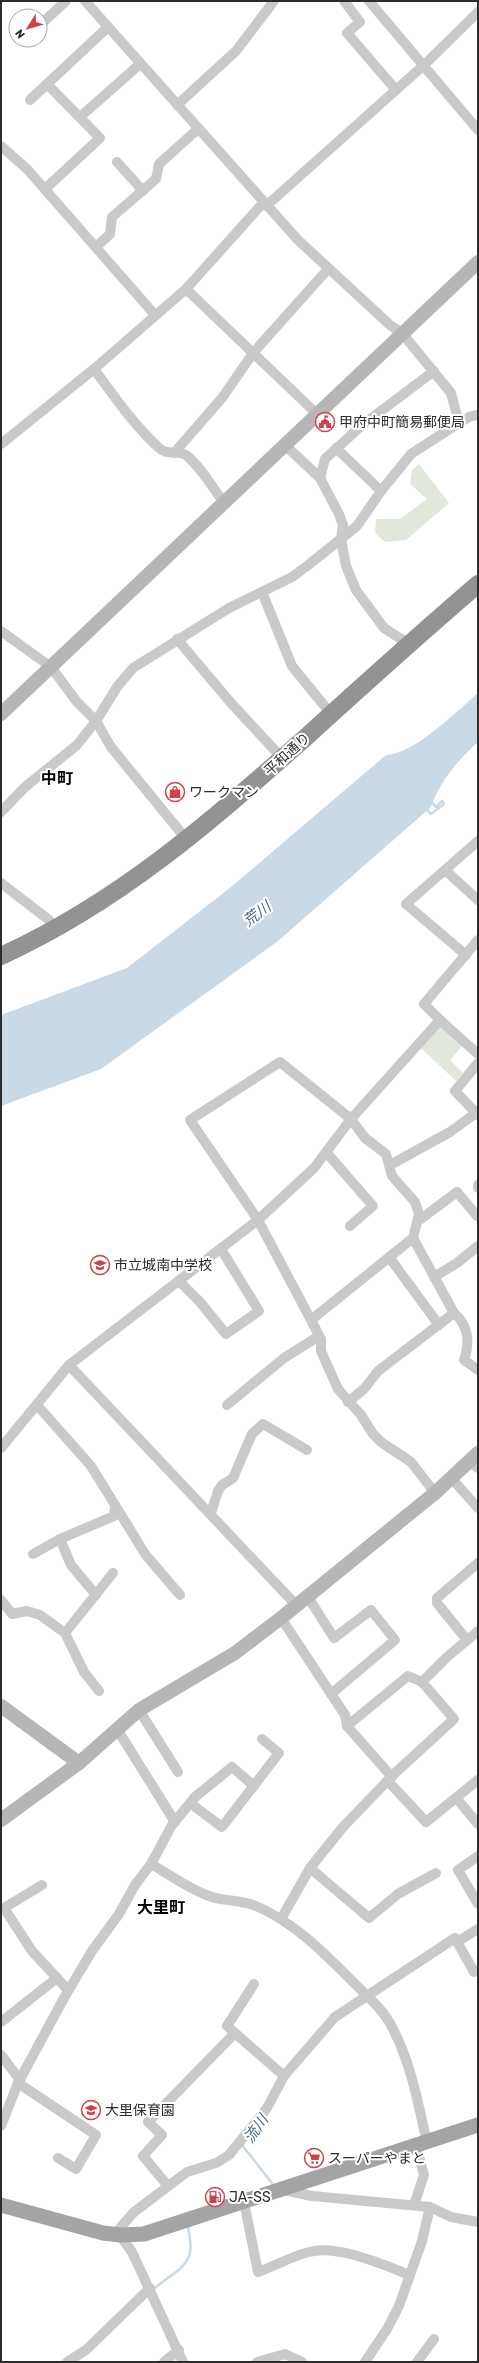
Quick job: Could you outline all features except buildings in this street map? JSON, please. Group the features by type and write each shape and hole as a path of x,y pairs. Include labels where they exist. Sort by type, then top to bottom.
{"highway":[{"name":"平和通り","path":"1,956 54,929 141,874 187,840 478,584"}],"main road":[{"path":"1,2205 117,2235 144,2234 245,2206 277,2192 478,2125"}],"street":[{"path":"48,18 66,1"},
{"path":"85,1 265,204 328,269 390,325 402,333 451,393 459,423"},
{"path":"177,105 236,51 274,1"},
{"path":"344,1 360,22 347,33 396,90"},
{"path":"369,1 478,130"},
{"path":"1,444 94,369 186,289 265,204 424,65 478,12"},
{"path":"30,100 108,27"},
{"path":"80,117 140,64"},
{"path":"45,189 100,138 47,84"},
{"path":"96,247 110,234 112,216 156,179 159,164 198,129"},
{"path":"1,146 17,159 45,189 155,315"},
{"path":"117,162 143,191"},
{"path":"1,714 478,262"},
{"path":"174,453 222,398 253,353 328,269"},
{"path":"186,289 317,414"},
{"path":"94,369 139,428 166,453 185,455 198,468 224,503"},
{"path":"320,478 324,459 358,428 434,371"},
{"path":"1,812 25,787 77,745 96,722 117,687 134,668 177,639 229,608 292,577 357,526 381,491 411,454 471,416 478,415"},
{"path":"285,445 320,478 343,525 341,539 346,566 356,590 384,628 409,644"},
{"path":"336,448 381,491"},
{"path":"262,592 292,666 331,714"},
{"path":"1,631 51,667 77,702 96,722 111,747 187,840"},
{"path":"177,639 231,703 282,758"},
{"path":"466,955 406,904 478,841"},
{"path":"445,870 478,900"},
{"path":"1,883 49,920 54,929"},
{"path":"478,940 424,1004 478,1054"},
{"path":"1,1448 70,1365 258,1220 314,1168 351,1119 440,1020"},
{"path":"311,1320 414,1238 419,1214 415,1202 392,1176 386,1154 365,1138 351,1119 280,1062 190,1120 258,1220 311,1320 320,1336 324,1357 338,1389 381,1442 411,1462 435,1493"},
{"path":"390,1165 450,1132 477,1114 455,1091 478,1062"},
{"path":"326,1152 373,1206 350,1226"},
{"path":"418,1221 458,1192 477,1216"},
{"path":"414,1238 454,1313 462,1320 469,1341 464,1360 478,1370"},
{"path":"434,1277 457,1263 478,1246"},
{"path":"179,1280 200,1302 226,1334 259,1311 221,1249"},
{"path":"389,1257 439,1325"},
{"path":"348,1402 364,1389 378,1372 454,1313"},
{"path":"227,1405 284,1358 320,1336"},
{"path":"70,1365 211,1513 302,1601 334,1638 371,1610 395,1640 331,1694"},
{"path":"37,1406 91,1466 145,1554 180,1594"},
{"path":"211,1513 218,1491 222,1485 233,1478 252,1434 263,1424 307,1450"},
{"path":"1,1820 79,1763 139,1710 229,1657 281,1618 452,1478 475,1461"},
{"path":"452,1478 478,1508"},
{"path":"33,1554 60,1539 114,1516 115,1504"},
{"path":"60,1539 71,1565 96,1594"},
{"path":"467,1640 437,1603 438,1598 478,1563"},
{"path":"65,1633 113,1573"},
{"path":"1,1600 12,1614 28,1611 40,1615 65,1633 84,1672 99,1691"},
{"path":"281,1618 345,1715 347,1726 426,1822 457,1799 478,1780"},
{"path":"422,1682 467,1640 478,1632"},
{"path":"281,1919 310,1868 343,1827 390,1779 454,1719 422,1682 408,1676 347,1726"},
{"path":"1,1706 79,1763"},
{"path":"139,1710 178,1772"},
{"path":"117,1729 175,1822"},
{"path":"190,1803 222,1827 279,1753 262,1739"},
{"path":"1,2126 19,2082 68,1990 92,1951 120,1914 135,1885 151,1864 175,1822 190,1803 232,1767 254,1786"},
{"path":"457,1799 478,1824"},
{"path":"478,1856 458,1870 478,1904"},
{"path":"151,1864 208,1896 221,1900 238,1900 256,1906 281,1919 293,1927 327,1956 382,2012 402,2048 410,2068 422,2144 424,2175 414,2205"},
{"path":"310,1868 369,1918 398,1894 436,1873"},
{"path":"42,1885 4,1908 32,1951 68,1990"},
{"path":"457,1942 478,1929"},
{"path":"183,2362 179,2350 132,2252 117,2235 134,2212 187,2172 216,2163 229,2155 267,2108 284,2076 335,2017 366,1995 455,1938 474,1972 478,1970"},
{"path":"1,2022 57,1978"},
{"path":"254,1984 227,2026 284,2076"},
{"path":"168,2186 143,2156 162,2135 148,2122 235,2033"},
{"path":"1,2054 19,2082 96,2135 76,2169 58,2158"},
{"path":"277,2192 430,2207 452,2216 478,2222"},
{"path":"245,2206 258,2272 310,2251 324,2251 361,2256 410,2275"},
{"path":"365,2362 387,2329 399,2306 422,2241 430,2207"},
{"path":"67,2362 86,2350 150,2288"},
{"path":"417,2362 434,2339"},
{"path":"164,2362 179,2350"},
{"path":"257,2362 285,2354 302,2362"}],"shaded area":[{"path":"419,464 449,503 406,540 385,542 375,533 376,519 400,519 427,499 410,484 412,470"},
{"path":"443,1023 465,1043 450,1060 463,1073 456,1081 421,1048"}],"water":[{"name":"荒川","path":"478,693 478,742 444,780 431,807 278,941 101,1069 1,1106 1,1015 127,968 231,887 386,755 397,753 409,748 421,740 447,721"}],"waterway":[{"path":"427,810 431,814 444,804 442,801 436,807 432,802"},
{"name":"流川","path":"244,2144 242,2145 275,2187"},
{"name":"流川","path":"154,2289 185,2264 191,2249 188,2227 190,2226"}],"place":[{"name":"甲府中町簡易郵便局","path":"325,422"},
{"name":"ワークマン","path":"175,792"},
{"name":"市立城南中学校","path":"100,1265"},
{"name":"大里保育園","path":"91,2110"},
{"name":"スーパーやまと","path":"314,2158"},
{"name":"JA-SS","path":"215,2197"}],"district":[{"name":"中町","path":"57,778"},
{"name":"大里町","path":"161,1907"}]}
